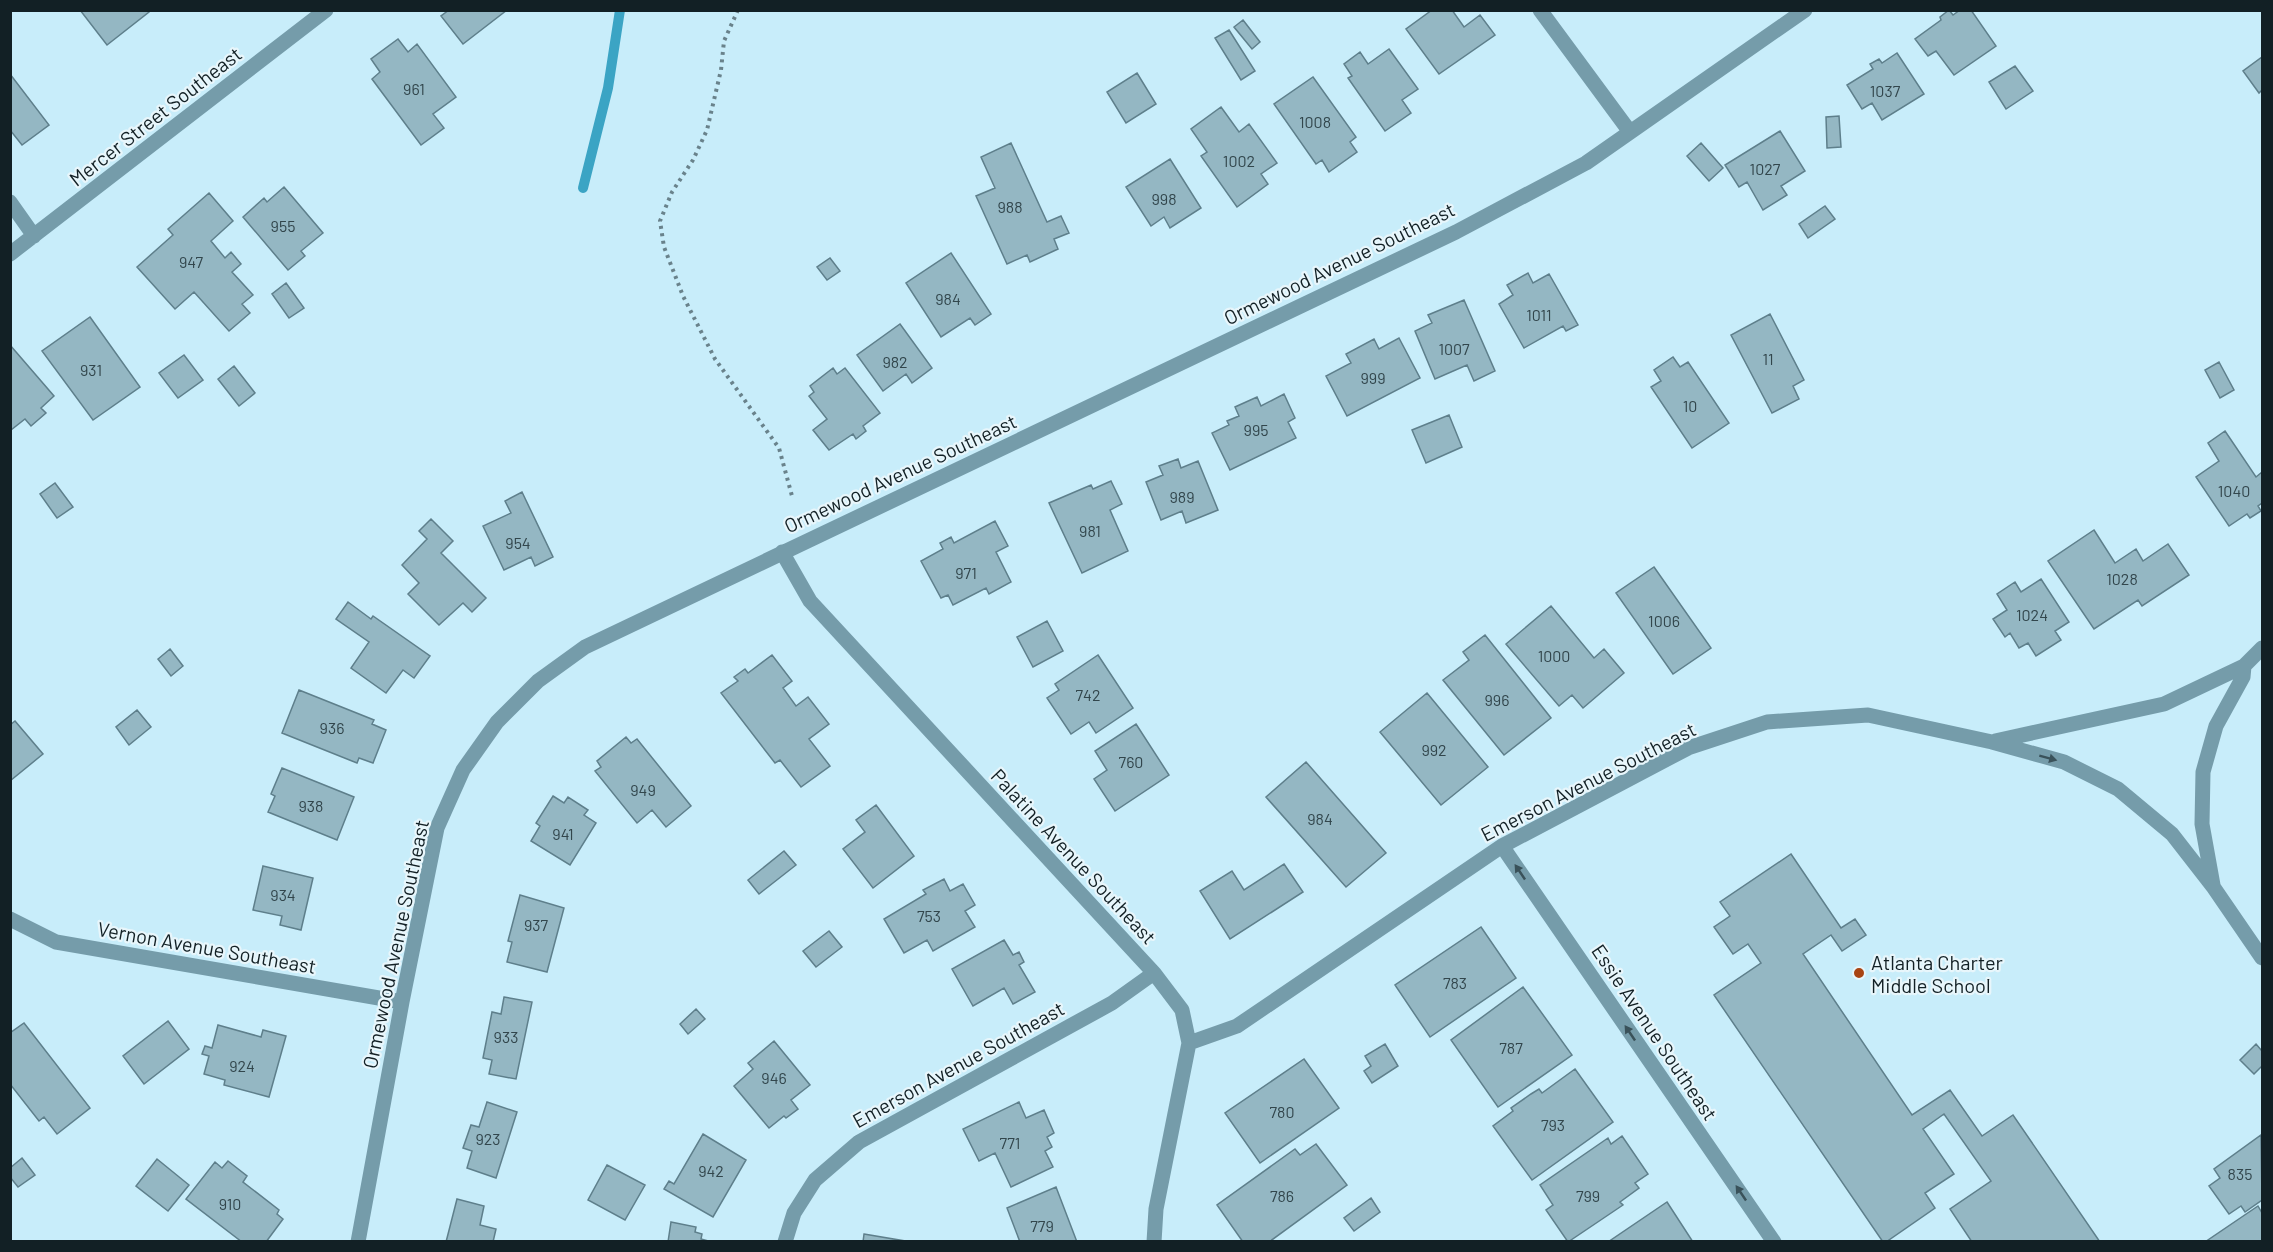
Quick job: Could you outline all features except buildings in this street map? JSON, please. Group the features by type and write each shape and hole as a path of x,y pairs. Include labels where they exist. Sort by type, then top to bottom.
{"street":[{"name":"Mercer Street Southeast","path":"10,254 326,10"},
{"path":"1540,10 1630,132"},
{"name":"Ormewood Avenue Southeast","path":"358,1242 437,828 464,770 497,722 538,681 585,647 1456,232 1586,163 1805,10"},
{"path":"10,202 34,236"},
{"name":"Palatine Avenue Southeast","path":"782,552 810,601 1154,974 1182,1010 1189,1042 1156,1209 1154,1242"},
{"path":"1992,742 2164,704 2244,666 2262,648"},
{"path":"2214,888 2202,824 2203,772 2216,726 2243,677 2244,666"},
{"name":"Emerson Avenue Southeast","path":"1189,1042 1237,1026 1502,846 1689,748 1767,722 1868,715 1992,742 2064,762 2118,789 2172,834 2214,888 2262,958"},
{"name":"Essie Avenue Southeast","path":"1502,846 1774,1242"},
{"name":"Vernon Avenue Southeast","path":"10,919 56,942 402,1002"},
{"name":"Emerson Avenue Southeast","path":"785,1242 794,1213 815,1180 859,1142 1112,1003 1154,974"}],"path":[{"path":"738,10 724,41 721,70 707,130 693,160 672,192 660,222 664,247 683,296 715,359 778,448 792,496"}],"waterway":[{"path":"583,188 608,88 620,10"}],"place":[{"name":"Atlanta Charter Middle School","path":"1859,973"}]}
